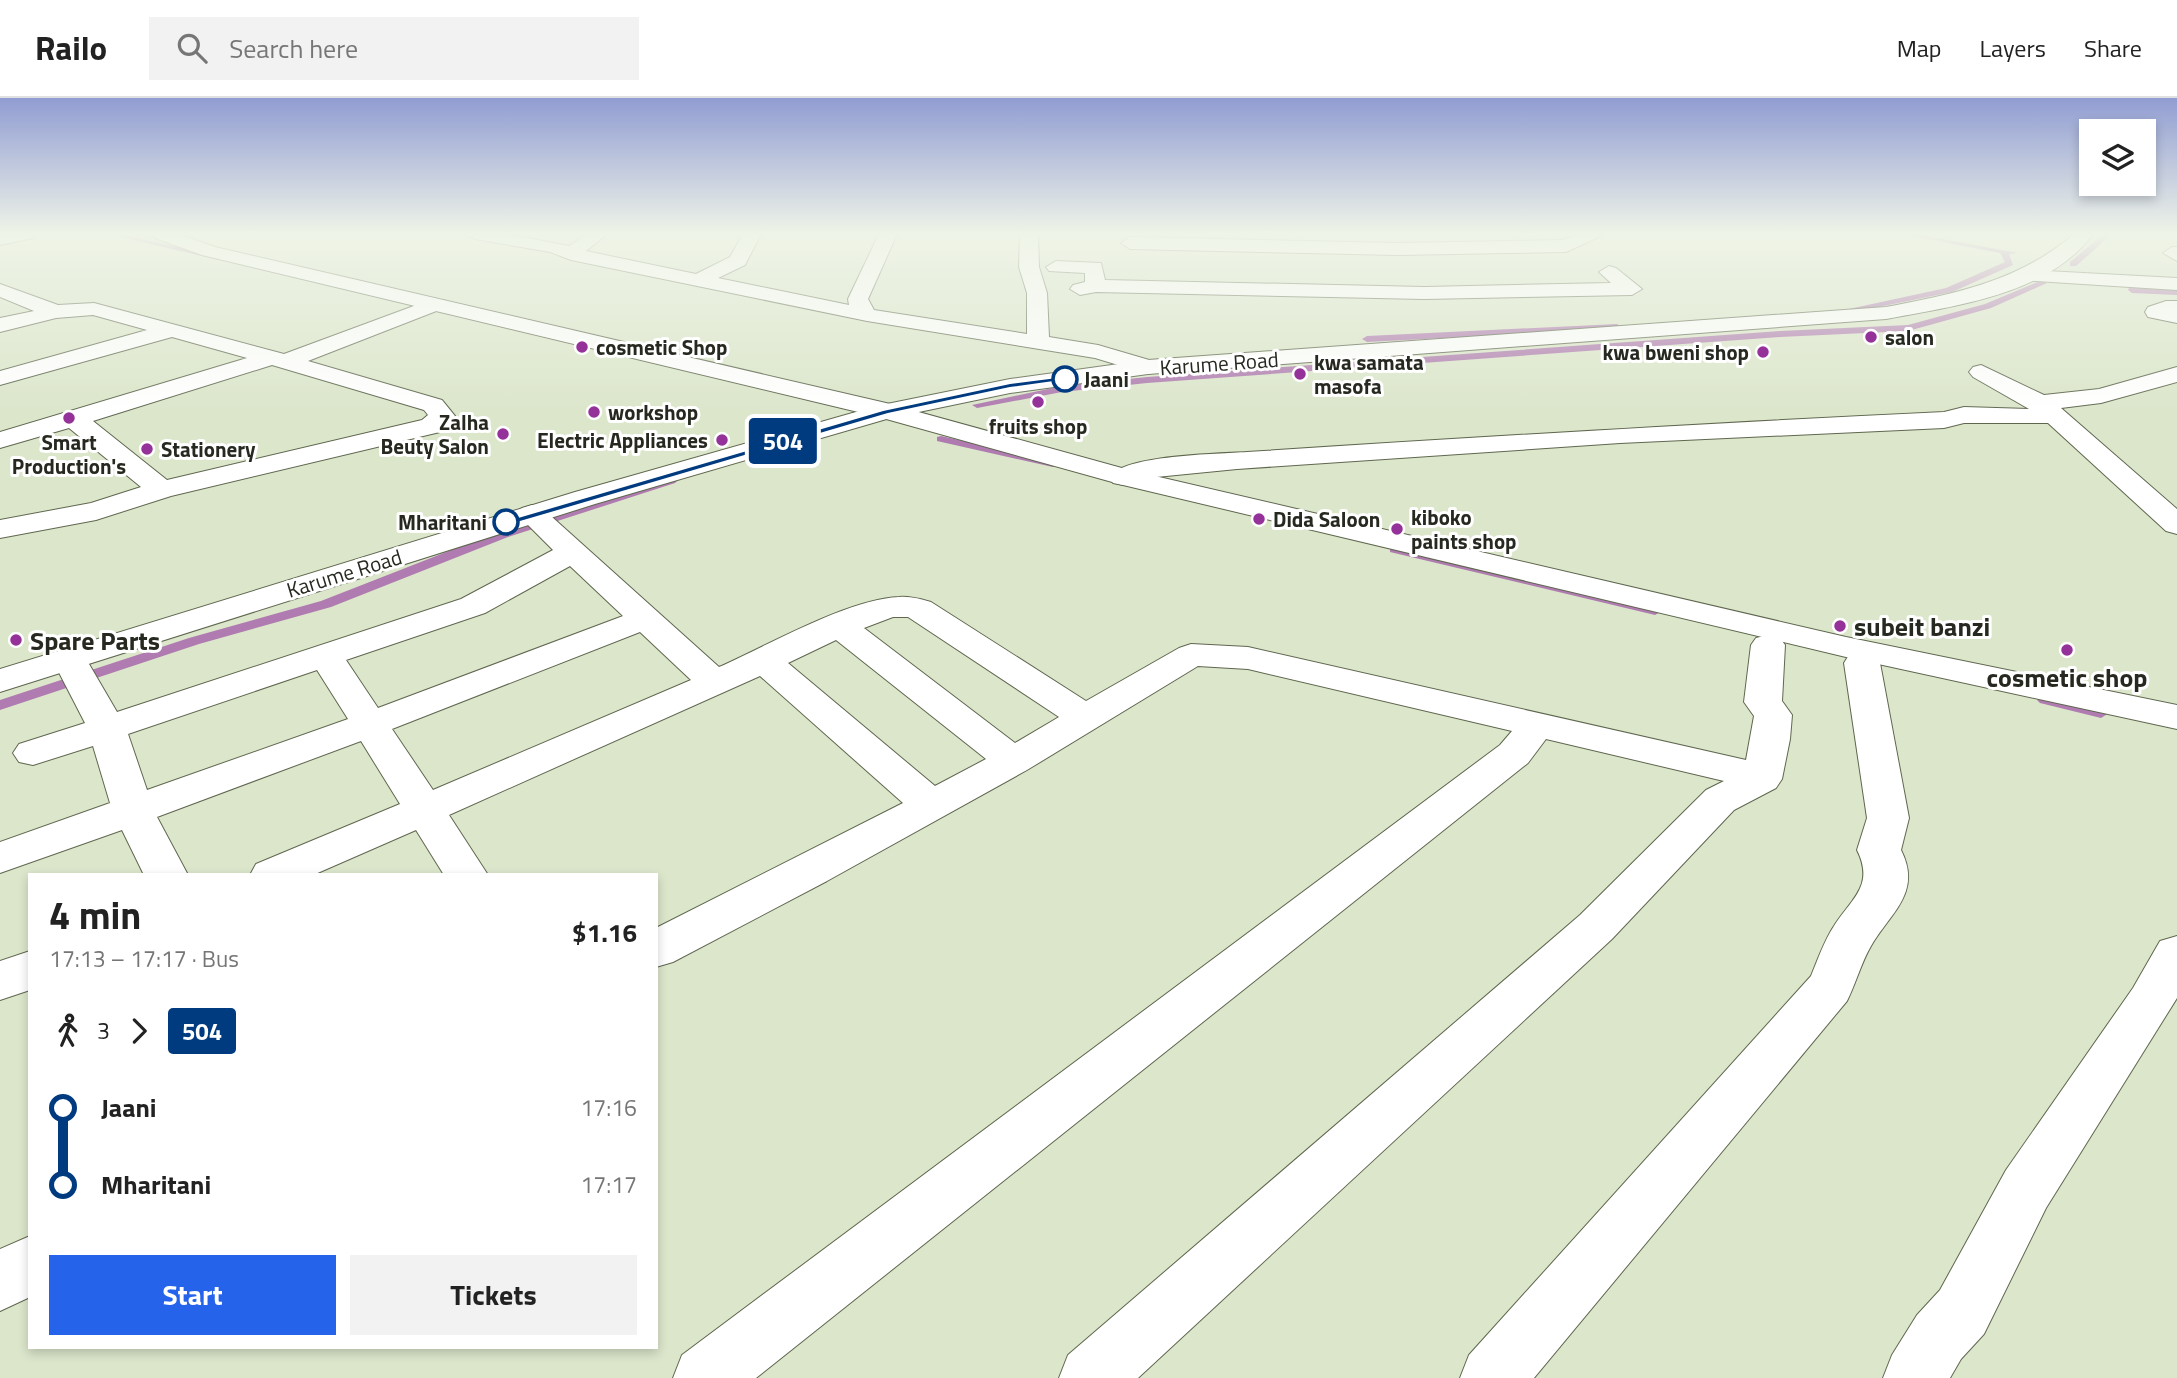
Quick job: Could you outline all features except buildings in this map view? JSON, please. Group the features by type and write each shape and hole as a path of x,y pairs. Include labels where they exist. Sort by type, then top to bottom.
{"street":[{"path":"12,294 56,312"},
{"path":"393,294 886,411 1123,477 1846,647 2175,719"},
{"path":"766,294 867,314 1098,352 1148,368"},
{"path":"860,294 858,299 861,310 867,314"},
{"path":"1037,294 1038,341"},
{"name":"Karume Road","path":"0,681 79,675 532,514 886,411 1010,386 1148,368 1876,314 1976,294"},
{"path":"0,440 275,361 437,304"},
{"path":"2177,307 2166,307 2156,312 2177,317"},
{"path":"0,325 56,312 94,309 433,405 442,416 431,426 162,490 96,511 0,530"},
{"path":"0,378 172,331"},
{"path":"1981,372 2040,402 2177,525"},
{"path":"2040,402 2101,396 2177,374"},
{"path":"1123,477 1141,470 1237,461 1592,437 1944,420 1964,415 2043,417 2040,402"},
{"path":"74,419 162,490"},
{"path":"532,514 571,554 647,618 714,682"},
{"path":"33,754 473,606 571,554"},
{"path":"277,873 840,626 891,607 904,605 919,609 1084,718"},
{"path":"0,858 369,725 647,618"},
{"path":"840,626 1013,761"},
{"path":"1091,1378 1483,1025 1596,928 1720,800 1762,777 1772,739 1773,715 1763,702 1768,645"},
{"path":"658,948 812,870 1013,761 1191,655 1248,658 1762,777"},
{"path":"326,656 465,873"},
{"path":"763,660 930,805"},
{"path":"1492,1378 1830,987 1851,937 1878,905 1887,866 1879,850 1888,818 1862,663"},
{"path":"79,675 107,729 133,810 165,873"},
{"path":"705,1378 1514,754 1537,725"},
{"path":"1915,1378 1939,1337 1962,1312 2026,1189 2150,1002 2177,954"},
{"path":"0,981 28,971"},
{"path":"0,1281 28,1266"}],"waterway":[{"path":"1852,311 1932,294"},
{"path":"977,405 1062,389 1147,380 1780,334 1908,328 1988,306 2017,294"},
{"path":"1367,339 1617,327"},
{"path":"941,439 1053,464"},
{"path":"0,705 194,641 326,604 504,534 671,481"},
{"path":"1394,549 1655,611"},
{"path":"2045,700 2101,713"}],"bus line":[{"name":"504","path":"506,522 886,411 1010,386 1065,379"}],"place":[{"name":"salon","path":"1871,337"},
{"name":"cosmetic Shop","path":"582,347"},
{"name":"kwa bweni shop","path":"1763,352"},
{"name":"kwa samata masofa","path":"1300,374"},
{"name":"Jaani","path":"1065,379"},
{"name":"fruits shop","path":"1038,402"},
{"name":"workshop","path":"594,412"},
{"name":"Smart Production's","path":"69,418"},
{"name":"Zalha Beuty Salon","path":"503,434"},
{"name":"Electric Appliances","path":"722,440"},
{"name":"Stationery","path":"147,449"},
{"name":"Dida Saloon","path":"1259,519"},
{"name":"Mharitani","path":"506,522"},
{"name":"kiboko paints shop","path":"1397,529"},
{"name":"subeit banzi","path":"1840,626"},
{"name":"Spare Parts","path":"16,640"},
{"name":"cosmetic shop","path":"2067,650"}]}
